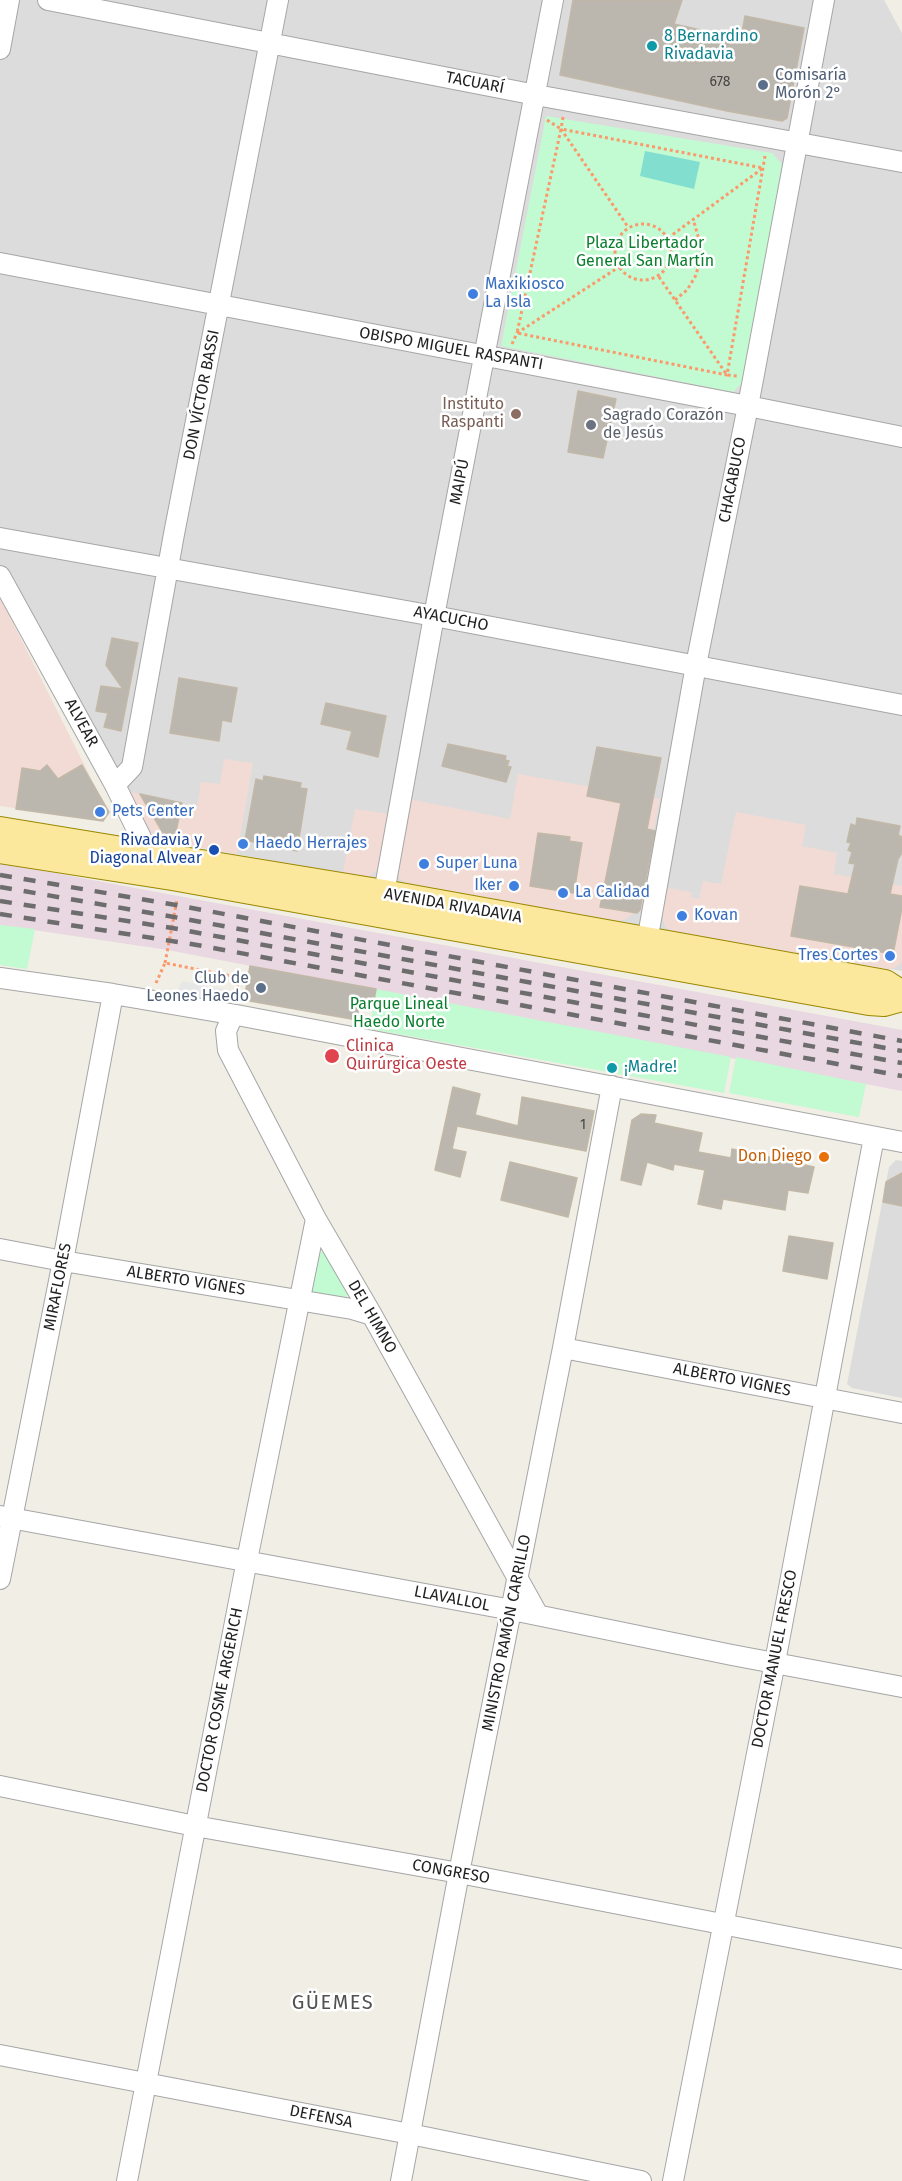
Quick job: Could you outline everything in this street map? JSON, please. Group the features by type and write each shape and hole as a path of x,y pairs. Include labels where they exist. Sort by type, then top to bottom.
{"main road":[{"name":"AVENIDA RIVADAVIA","path":"0,830 148,864 645,950"},
{"name":"AVENIDA RIVADAVIA","path":"0,850 148,864 384,893 869,1002 884,1003 902,996"}],"street":[{"path":"0,49 9,0"},
{"name":"TACUARÍ","path":"48,0 536,95 902,162"},
{"name":"DON VÍCTOR BASSI","path":"116,784 132,767 168,568 279,0"},
{"name":"MAIPÚ","path":"384,893 434,616 553,0"},
{"name":"CHACABUCO","path":"645,950 696,665 748,406 824,0"},
{"name":"OBISPO MIGUEL RASPANTI","path":"0,263 902,437"},
{"name":"AYACUCHO","path":"0,538 434,616 902,705"},
{"name":"ALVEAR","path":"0,576 116,784 148,864"},
{"path":"0,978 113,994 237,1016 902,1142"},
{"name":"MIRAFLORES","path":"0,1579 6,1517 63,1261 113,994"},
{"name":"DEL HIMNO","path":"237,1016 226,1031 225,1039 228,1050 316,1220 372,1315 538,1615"},
{"name":"MINISTRO RAMÓN CARRILLO","path":"402,2181 459,1873 563,1348 612,1086"},
{"name":"DOCTOR MANUEL FRESCO","path":"674,2181 874,1137"},
{"name":"DOCTOR COSME ARGERICH","path":"127,2181 247,1560 316,1220"},
{"name":"ALBERTO VIGNES","path":"0,1249 352,1309 372,1315"},
{"name":"ALBERTO VIGNES","path":"563,1348 902,1413"},
{"name":"LLAVALLOL","path":"6,1517 512,1610 902,1687"},
{"name":"CONGRESO","path":"0,1786 195,1826 459,1873 902,1959"},
{"name":"DEFENSA","path":"0,2055 641,2181"}],"path":[{"path":"508,360 517,333 566,100"},
{"path":"561,129 763,168"},
{"path":"561,129 628,228"},
{"path":"668,238 763,168"},
{"path":"728,375 763,168"},
{"path":"675,300 687,291 700,261 701,246 693,219"},
{"path":"639,224 650,225 660,230 668,238 672,248 671,260 658,277 648,281 637,280 626,276 619,267 615,257 616,246 620,235 628,228 639,224"},
{"path":"517,333 619,267"},
{"path":"658,277 728,375"},
{"path":"517,333 753,380"},
{"path":"156,984 165,963 178,893"},
{"path":"165,963 236,977 237,1016"}],"shaded area":[{"path":"0,0 884,0 902,33 902,971 161,841 150,832 0,567"},
{"path":"645,151 700,162 694,189 640,176"},
{"path":"0,597 109,814 103,821 0,806"},
{"path":"224,759 253,763 237,854 161,841 155,837 126,791 197,807 201,782 220,784"},
{"path":"518,774 660,799 638,907 630,916 624,920 615,921 408,885 399,878 397,873 409,799 510,819"},
{"path":"355,809 389,814 379,866 367,878 343,873"},
{"path":"736,812 806,825 802,846 837,853 834,874 902,886 902,962 895,968 888,969 671,931 665,926 662,916 668,888 692,892 691,897 699,899 703,881 721,884"},
{"path":"0,863 902,1030 902,1091 168,950 0,925"},
{"path":"182,981 232,991 234,1006 175,996"},
{"path":"896,1160 902,1161 902,1398 852,1388 847,1384 889,1167"}],"green space":[{"name":"Plaza Libertador General San Martín","path":"546,116 772,153 782,164 745,380 733,392 501,346"},
{"path":"0,925 35,929 27,969 0,965"},
{"name":"Parque Lineal Haedo Norte","path":"376,989 731,1057 724,1093 370,1029"},
{"path":"736,1057 866,1084 859,1117 729,1093"},
{"path":"322,1251 326,1253 349,1294 345,1298 312,1292 317,1258"}],"building":[{"name":"8 Bernardino Rivadavia","path":"573,0 682,0 674,24 741,39 745,16 804,28 787,118 782,121 727,111 560,75"},
{"name":"Sagrado Corazón de Jesús","path":"578,391 616,399 603,458 568,452"},
{"path":"112,638 138,643 121,731 104,727 108,713 96,711 101,686 123,689 106,665"},
{"path":"179,678 237,688 231,722 222,720 219,741 170,733"},
{"path":"326,703 386,716 378,757 347,749 352,731 321,724"},
{"path":"448,744 506,756 505,760 509,761 507,766 511,767 506,782 442,766"},
{"path":"597,747 661,758 647,829 655,831 640,910 637,913 600,907 621,803 587,796"},
{"path":"47,765 58,779 82,765 109,812 103,821 16,809 22,768 40,771"},
{"path":"264,776 301,783 300,788 307,789 297,851 245,840 256,779 263,781"},
{"path":"140,794 182,803 175,836 163,833"},
{"path":"857,818 900,826 898,835 902,837 902,853 898,859 890,894 902,896 902,908 893,954 791,936 800,886 848,894 855,864 849,863 852,852 848,850 851,843 847,842 851,824 856,826"},
{"path":"538,833 570,837 569,841 582,843 574,893 530,886"},
{"path":"250,966 376,989 373,1006 359,1004 357,1020 244,1000"},
{"path":"453,1087 480,1094 475,1115 518,1126 522,1097 594,1111 586,1151 457,1126 452,1149 466,1152 460,1177 435,1170"},
{"path":"641,1114 656,1115 654,1123 702,1133 698,1152 731,1158 732,1149 814,1167 808,1193 788,1190 785,1210 723,1199 721,1209 698,1204 705,1170 674,1164 673,1170 647,1162 641,1185 621,1180 632,1120"},
{"path":"510,1162 577,1178 568,1217 501,1200"},
{"path":"902,1173 902,1206 883,1202 886,1182"},
{"path":"789,1236 833,1243 827,1279 783,1271"}],"railway":[{"path":"0,875 176,905 902,1041"},
{"path":"0,887 902,1051"},
{"path":"0,901 172,928 902,1063"},
{"path":"0,914 197,945 902,1076"}],"place":[{"name":"8 Bernardino Rivadavia","path":"652,46"},
{"name":"Comisaría Morón 2°","path":"763,85"},
{"name":"Maxikiosco La Isla","path":"473,294"},
{"name":"Instituto Raspanti","path":"516,414"},
{"name":"Sagrado Corazón de Jesús","path":"591,425"},
{"name":"Pets Center","path":"100,812"},
{"name":"Haedo Herrajes","path":"243,844"},
{"name":"Rivadavia y Diagonal Alvear","path":"214,850"},
{"name":"Super Luna","path":"424,864"},
{"name":"Iker","path":"514,886"},
{"name":"La Calidad","path":"563,893"},
{"name":"Kovan","path":"682,916"},
{"name":"Tres Cortes","path":"890,956"},
{"name":"Club de Leones Haedo","path":"261,988"},
{"name":"Clinica Quirúrgica Oeste","path":"332,1056"},
{"name":"¡Madre!","path":"612,1068"},
{"name":"Don Diego","path":"824,1157"}],"district":[{"name":"GÜEMES","path":"333,2003"}]}
